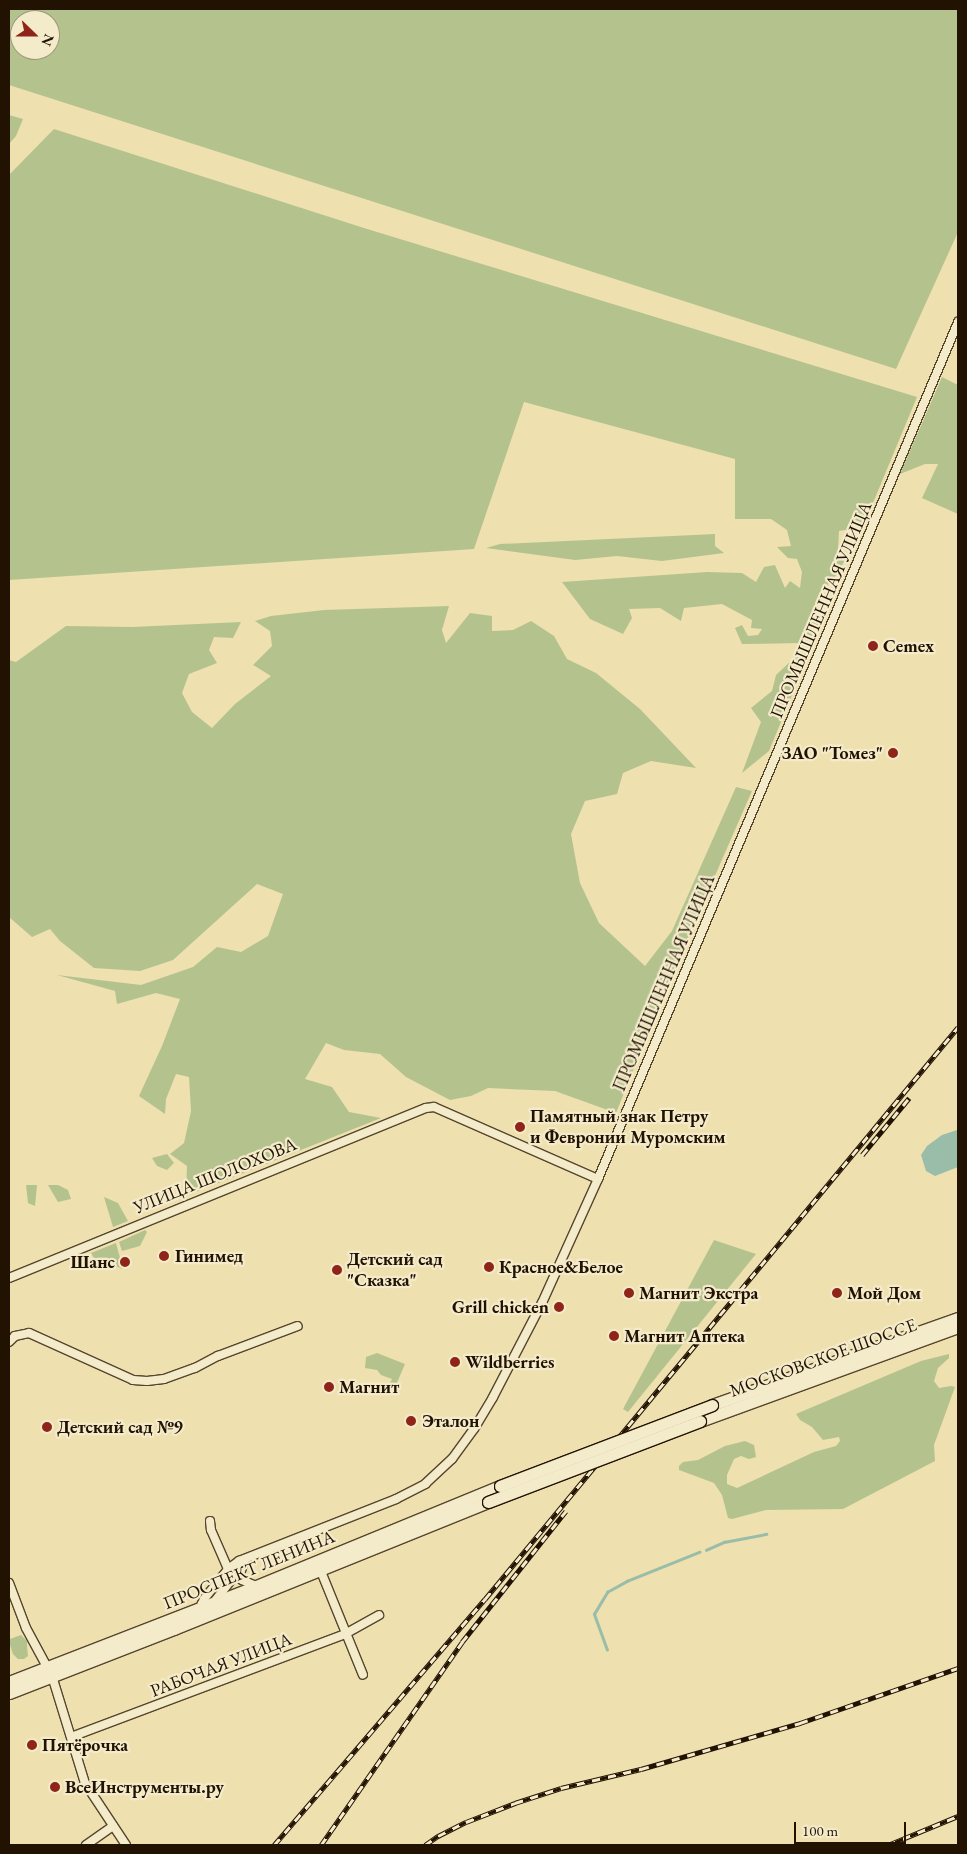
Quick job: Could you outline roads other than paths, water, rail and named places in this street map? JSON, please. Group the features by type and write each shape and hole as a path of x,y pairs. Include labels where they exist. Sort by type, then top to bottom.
{"main road":[{"name":"МОСКОВСКОЕ ШОССЕ","path":"500,1486 712,1405 958,1318"},
{"name":"МОСКОВСКОЕ ШОССЕ","path":"488,1502 700,1421 958,1328"},
{"name":"ПРОСПЕКТ ЛЕНИНА","path":"208,1609 256,1586 500,1486"},
{"name":"ПРОСПЕКТ ЛЕНИНА","path":"9,1693 50,1672 208,1609 320,1569 488,1502"},
{"name":"ПРОСПЕКТ ЛЕНИНА","path":"9,1682 50,1672"}],"street":[{"name":"ПРОМЫШЛЕННАЯ УЛИЦА","path":"208,1609 204,1599 228,1569 239,1561 244,1562 396,1499 425,1484 452,1459 474,1429 518,1351 598,1179 958,322"},
{"name":"УЛИЦА ШОЛОХОВА","path":"9,1278 426,1108 434,1108 598,1179"},
{"path":"9,1342 14,1336 29,1333 127,1378 147,1381 164,1379 218,1356 298,1326"},
{"path":"210,1521 211,1530 228,1569"},
{"name":"ПРОМЫШЛЕННАЯ УЛИЦА","path":"208,1609 244,1562"},
{"path":"244,1562 240,1572 241,1577 245,1582 256,1586"},
{"path":"320,1569 363,1676"},
{"path":"9,1583 26,1628 50,1672 85,1783 126,1845"},
{"name":"РАБОЧАЯ УЛИЦА","path":"71,1737 345,1634 379,1615"},
{"path":"86,1845 113,1826"}],"waterway":[{"path":"706,1550 724,1542 766,1534"},
{"path":"607,1650 594,1614 607,1592 627,1581 699,1552"}],"railway":[{"path":"274,1845 485,1599 958,1027"},
{"path":"862,1155 909,1098"},
{"path":"321,1845 462,1642 566,1511"},
{"path":"425,1845 466,1822 515,1803 561,1788 641,1769 800,1723 958,1668"},
{"path":"888,1845 958,1816"}],"place":[{"name":"Cemex","path":"873,646"},
{"name":"ЗАО \"Томез\"","path":"893,753"},
{"name":"Памятный знак Петру и Февронии Муромским","path":"520,1127"},
{"name":"Гинимед","path":"164,1256"},
{"name":"Шанс","path":"125,1262"},
{"name":"Красное&Белое","path":"489,1267"},
{"name":"Детский сад \"Сказка\"","path":"337,1270"},
{"name":"Магнит Экстра","path":"629,1293"},
{"name":"Мой Дом","path":"837,1293"},
{"name":"Grill chicken","path":"559,1307"},
{"name":"Магнит Аптека","path":"614,1336"},
{"name":"Wildberries","path":"455,1362"},
{"name":"Магнит","path":"329,1387"},
{"name":"Эталон","path":"411,1421"},
{"name":"Детский сад №9","path":"47,1427"},
{"name":"Пятёрочка","path":"32,1745"},
{"name":"ВсеИнструменты.ру","path":"55,1787"}]}
